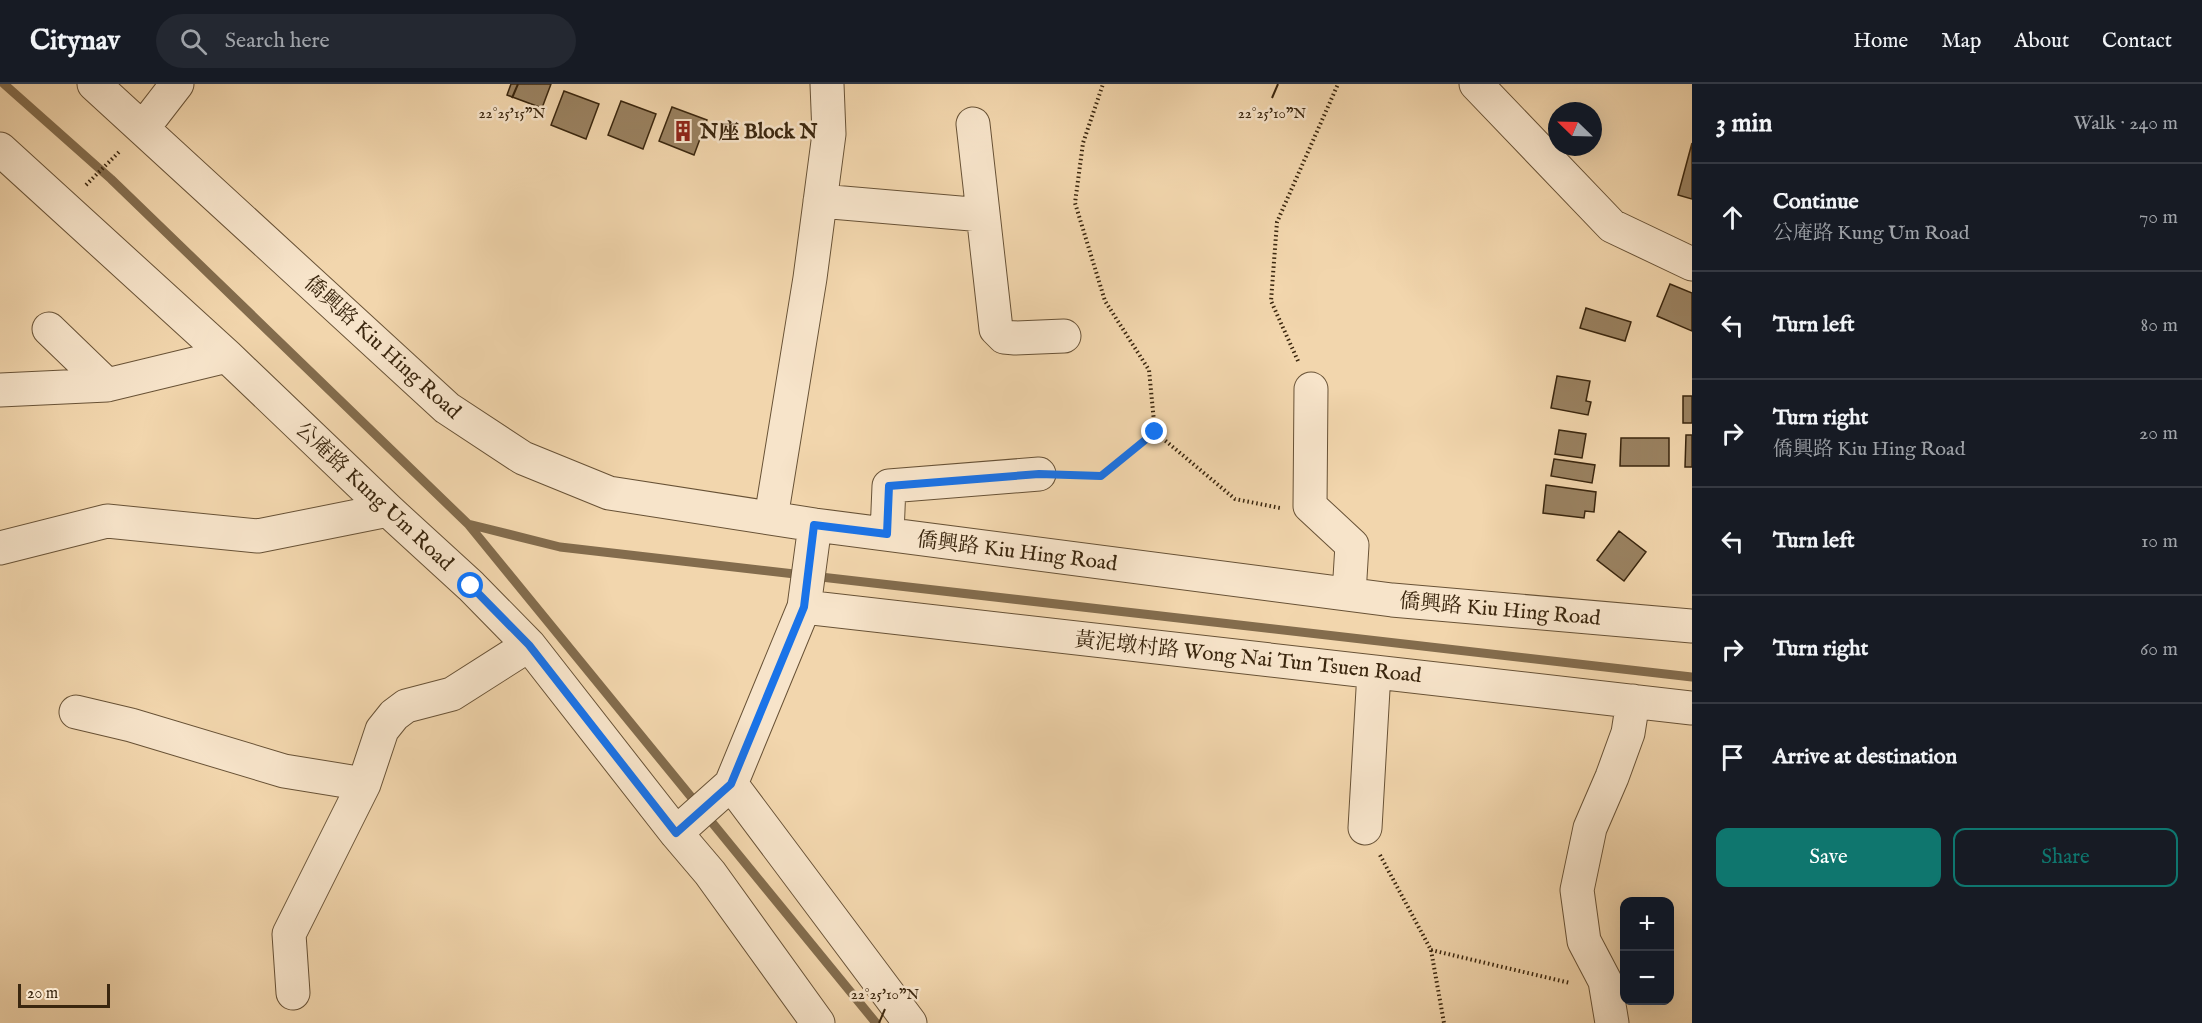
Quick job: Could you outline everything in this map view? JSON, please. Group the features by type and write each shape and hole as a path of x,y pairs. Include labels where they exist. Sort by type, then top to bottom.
{"street":[{"name":"僑興路 Kiu Hing Road","path":"94,84 447,408 523,458 609,492 814,525 1392,600 1692,626"},
{"path":"143,128 177,84"},
{"path":"771,518 810,278 829,134 826,84"},
{"path":"1476,84 1612,226 1692,264"},
{"path":"973,124 996,329 1004,337 1064,336"},
{"name":"公庵路 Kung Um Road","path":"0,148 227,356 471,586 529,645 710,873 818,1023"},
{"path":"820,201 983,215"},
{"path":"49,328 107,385"},
{"path":"0,390 107,385 227,356"},
{"path":"1311,389 1310,506 1352,545 1348,594"},
{"path":"887,534 889,486 1039,474"},
{"path":"0,548 107,521 258,536 388,510"},
{"path":"676,833 731,784 804,607 814,525"},
{"name":"黃泥墩村路 Wong Nai Tun Tsuen Road","path":"804,607 1692,708"},
{"path":"293,993 289,934 364,784 382,730 394,715 406,706 452,694 529,645"},
{"path":"1365,828 1374,672"},
{"path":"1612,1023 1605,981 1584,941 1577,890 1590,828 1628,733 1633,701"},
{"path":"76,712 131,725 284,771 364,784"},
{"path":"731,784 910,1023"}],"path":[{"path":"1103,84 1083,143 1075,202 1105,301 1149,370 1155,432 1236,499 1282,508"},
{"path":"1311,389 1270,301 1273,267 1277,222 1338,84"},
{"path":"84,187 116,155"},
{"path":"1039,474 1101,476 1155,432"},
{"path":"1365,828 1431,950 1443,1023"},
{"path":"1431,950 1575,984"}],"building":[{"path":"511,84 551,84 542,108 507,95"},
{"path":"564,91 599,104 586,139 551,125"},
{"path":"621,101 656,114 643,149 608,135"},
{"name":"N座 Block N","path":"672,107 707,120 694,155 659,141"},
{"path":"1692,143 1692,199 1678,195"},
{"path":"1670,284 1692,293 1692,331 1657,316"},
{"path":"1586,308 1631,322 1625,341 1580,328"},
{"path":"1557,376 1590,381 1586,401 1591,402 1588,415 1551,408"},
{"path":"1683,396 1692,396 1692,423 1683,423"},
{"path":"1559,430 1586,434 1582,458 1555,454"},
{"path":"1686,435 1692,435 1692,467 1685,467"},
{"path":"1621,438 1669,438 1669,466 1620,466"},
{"path":"1554,459 1595,465 1592,483 1551,476"},
{"path":"1546,485 1596,492 1594,512 1585,511 1584,518 1543,513"},
{"path":"1619,531 1646,552 1624,581 1597,560"}],"waterway":[{"path":"4,84 111,179 468,524 876,1023"},
{"path":"468,524 560,547 1692,677"}],"place":[{"name":"N座 Block N","path":"683,131"}],"route":[{"path":"471,586 529,645 676,833 731,784 804,607 814,525 887,534 889,486 1039,474 1101,476 1155,432"}]}
